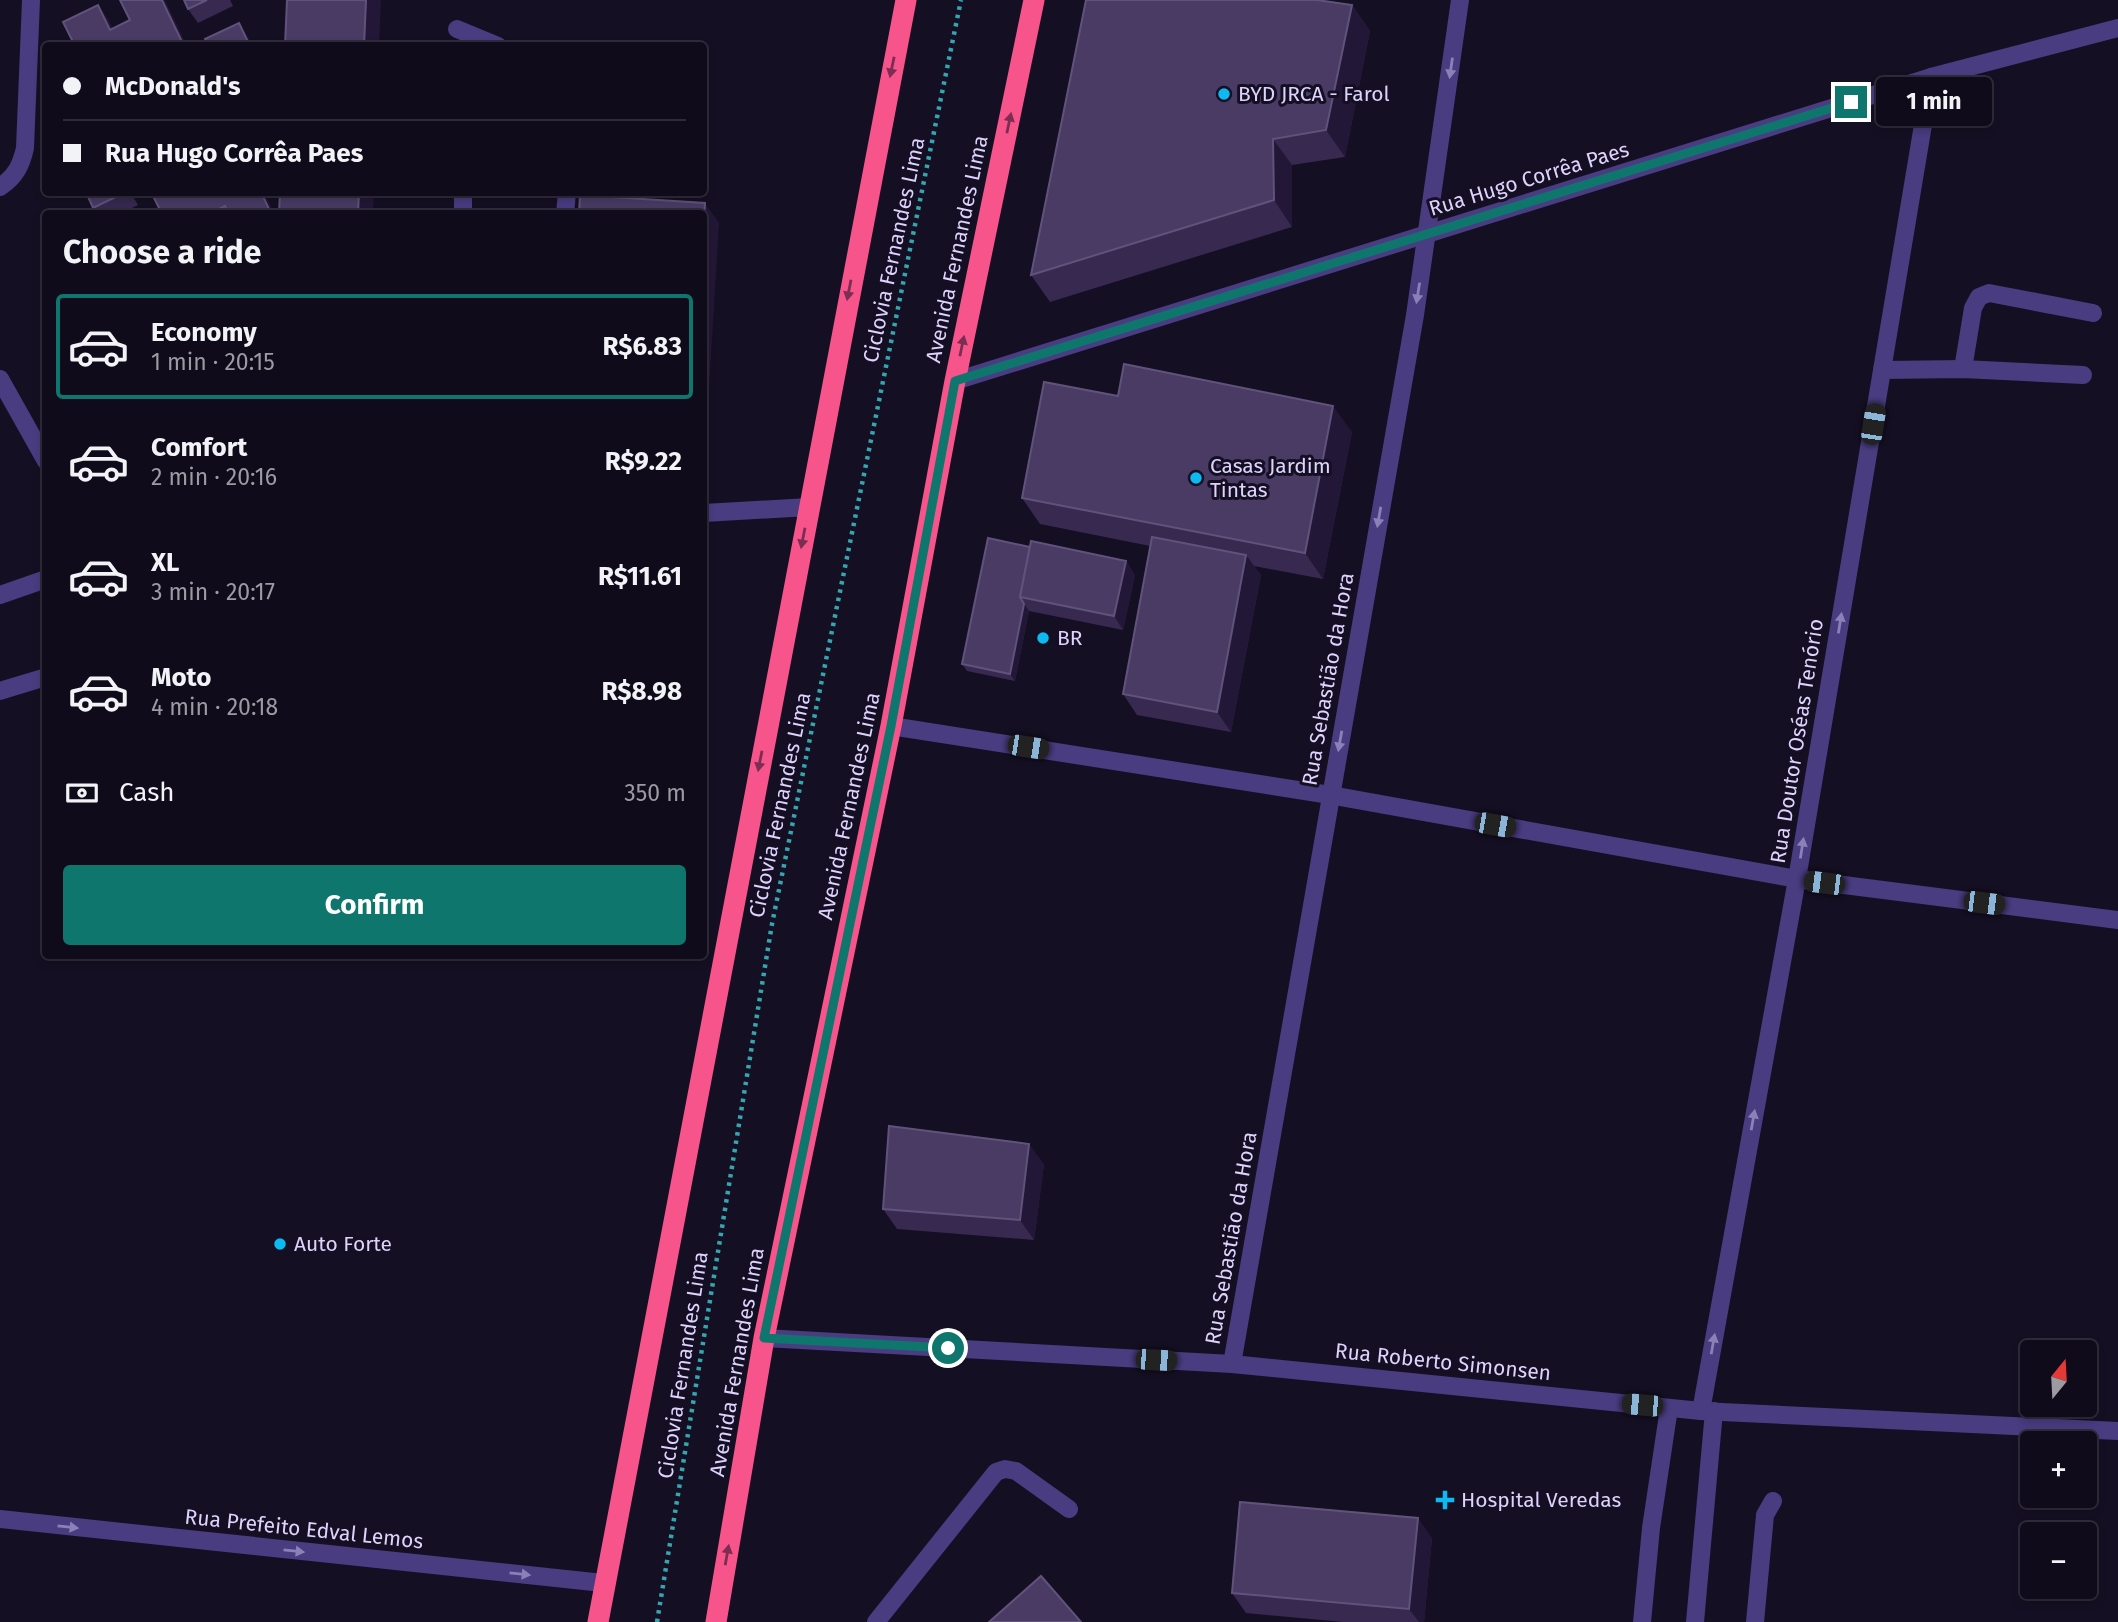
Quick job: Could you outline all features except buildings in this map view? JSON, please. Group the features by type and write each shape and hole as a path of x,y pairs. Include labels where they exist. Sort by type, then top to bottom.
{"highway":[{"path":"598,1622 603,1583 906,0"},
{"name":"Avenida Fernandes Lima","path":"716,1622 764,1338 891,726 955,381 1034,0"}],"street":[{"path":"0,187 11,180 22,164 25,148 31,0"},
{"name":"Rua Sebastião da Hora","path":"1232,1364 1427,235 1460,0"},
{"name":"Rua Hugo Corrêa Paes","path":"955,381 1931,77 2118,28"},
{"path":"457,29 488,42"},
{"name":"Rua Doutor Oséas Tenório","path":"1695,1622 1707,1411 1931,77"},
{"path":"1963,369 1973,308 1979,297 1989,293 2092,313"},
{"path":"1882,370 1963,369 2083,375"},
{"path":"0,379 42,454"},
{"path":"707,513 808,507"},
{"path":"0,595 42,580"},
{"path":"0,691 42,678"},
{"path":"891,726 1330,795 1797,879 2118,920"},
{"name":"Rua Roberto Simonsen","path":"764,1338 1232,1364 1707,1411 2118,1432"},
{"path":"1642,1622 1651,1528 1669,1408"},
{"path":"876,1622 996,1472 1005,1469 1016,1471 1069,1509"},
{"path":"1755,1622 1765,1515 1773,1501"},
{"name":"Rua Prefeito Edval Lemos","path":"0,1519 603,1583"}],"path":[{"name":"Ciclovia Fernandes Lima","path":"657,1622 772,924 961,0"}],"place":[{"name":"BYD JRCA - Farol","path":"1224,94"},
{"name":"Casas Jardim Tintas","path":"1196,478"},
{"name":"BR","path":"1043,638"},
{"name":"Auto Forte","path":"280,1244"},
{"name":"Hospital Veredas","path":"1445,1500"}],"route":[{"path":"948,1348 764,1338 891,726 955,381 1851,102"}]}
